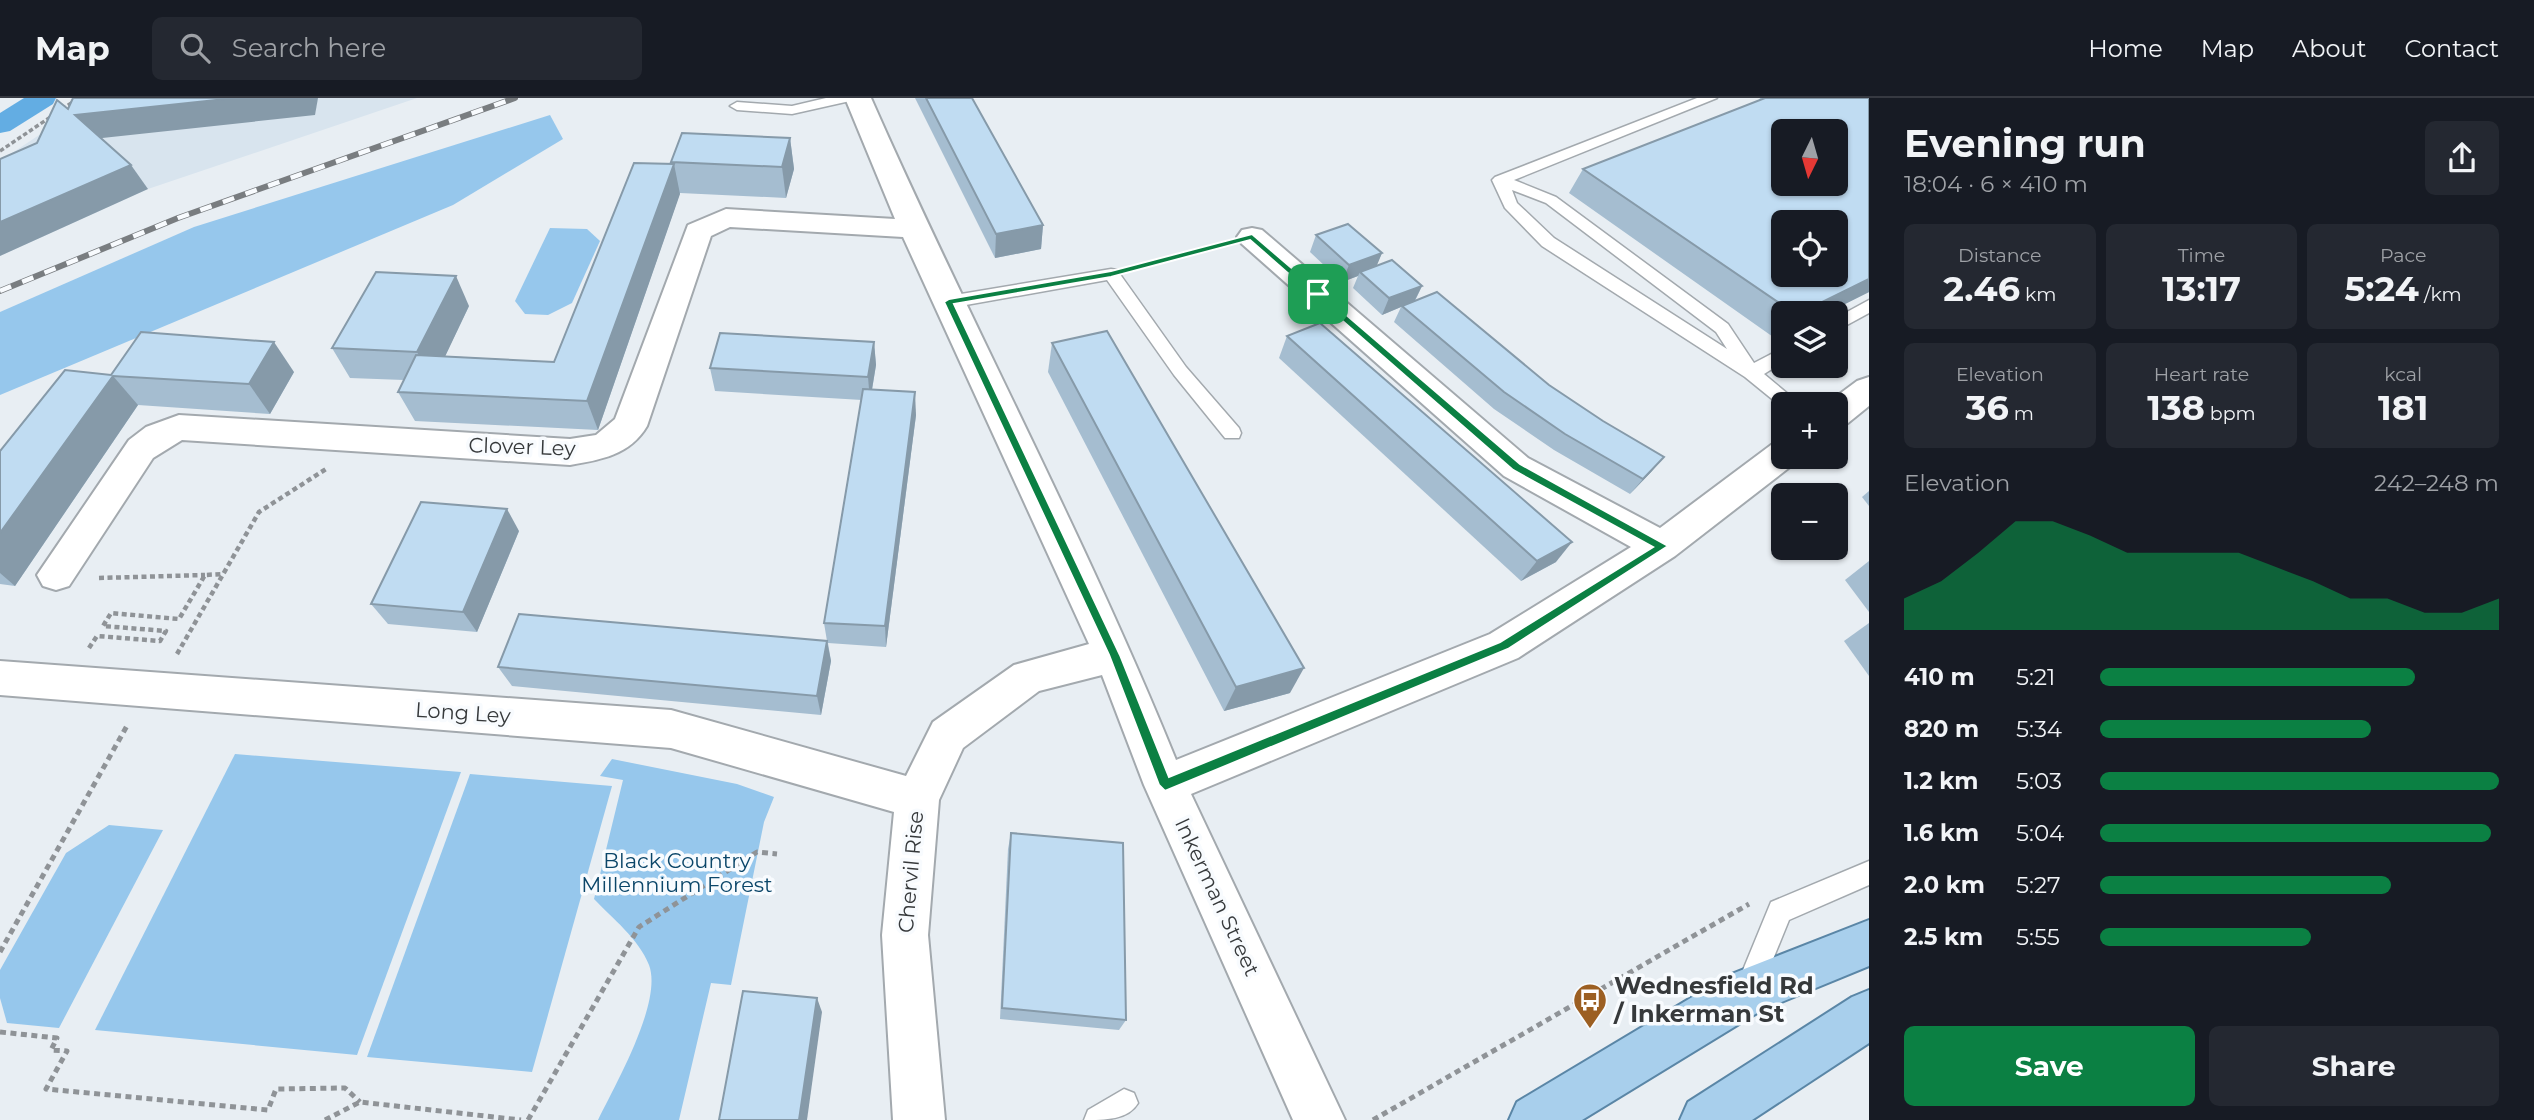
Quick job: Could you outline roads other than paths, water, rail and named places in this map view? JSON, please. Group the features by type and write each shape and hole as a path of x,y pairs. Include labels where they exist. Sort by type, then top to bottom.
{"main road":[{"path":"1535,1120 1746,992 1869,943"},
{"path":"1706,1120 1869,1014"}],"street":[{"name":"Inkerman Street","path":"859,98 914,229 1114,655 1165,785 1319,1120"},
{"name":"Clover Ley","path":"56,575 141,449 158,436 179,428 570,452 605,446 630,426 698,231 726,218 914,229"},
{"path":"1252,237 1516,467 1662,546"},
{"path":"1848,405 1869,389"},
{"path":"1165,785 1504,646 1662,546 1771,463"},
{"name":"Chervil Rise","path":"919,1120 905,935 917,799 948,735 1028,677 1114,655"},
{"name":"Long Ley","path":"0,678 166,675 671,729 917,799"}],"lane":[{"path":"737,106 792,110 845,98"},
{"path":"1500,180 1710,98"},
{"path":"1500,180 1551,200 1722,328 1751,373"},
{"path":"1500,180 1510,205 1548,242 1751,373 1776,392"},
{"path":"949,302 1111,274 1180,371 1232,433"},
{"path":"1848,318 1869,306"},
{"path":"1751,373 1771,361"},
{"path":"1746,992 1780,911 1869,873"},
{"path":"1098,1120 1124,1103"}],"waterway":[{"path":"0,125 43,98"}],"railway":[{"path":"0,291 178,218 515,98"}],"place":[{"name":"Wednesfield Rd / Inkerman St","path":"1590,1030"}],"park label":[{"name":"Black Country Millennium Forest","path":"677,873"}]}
